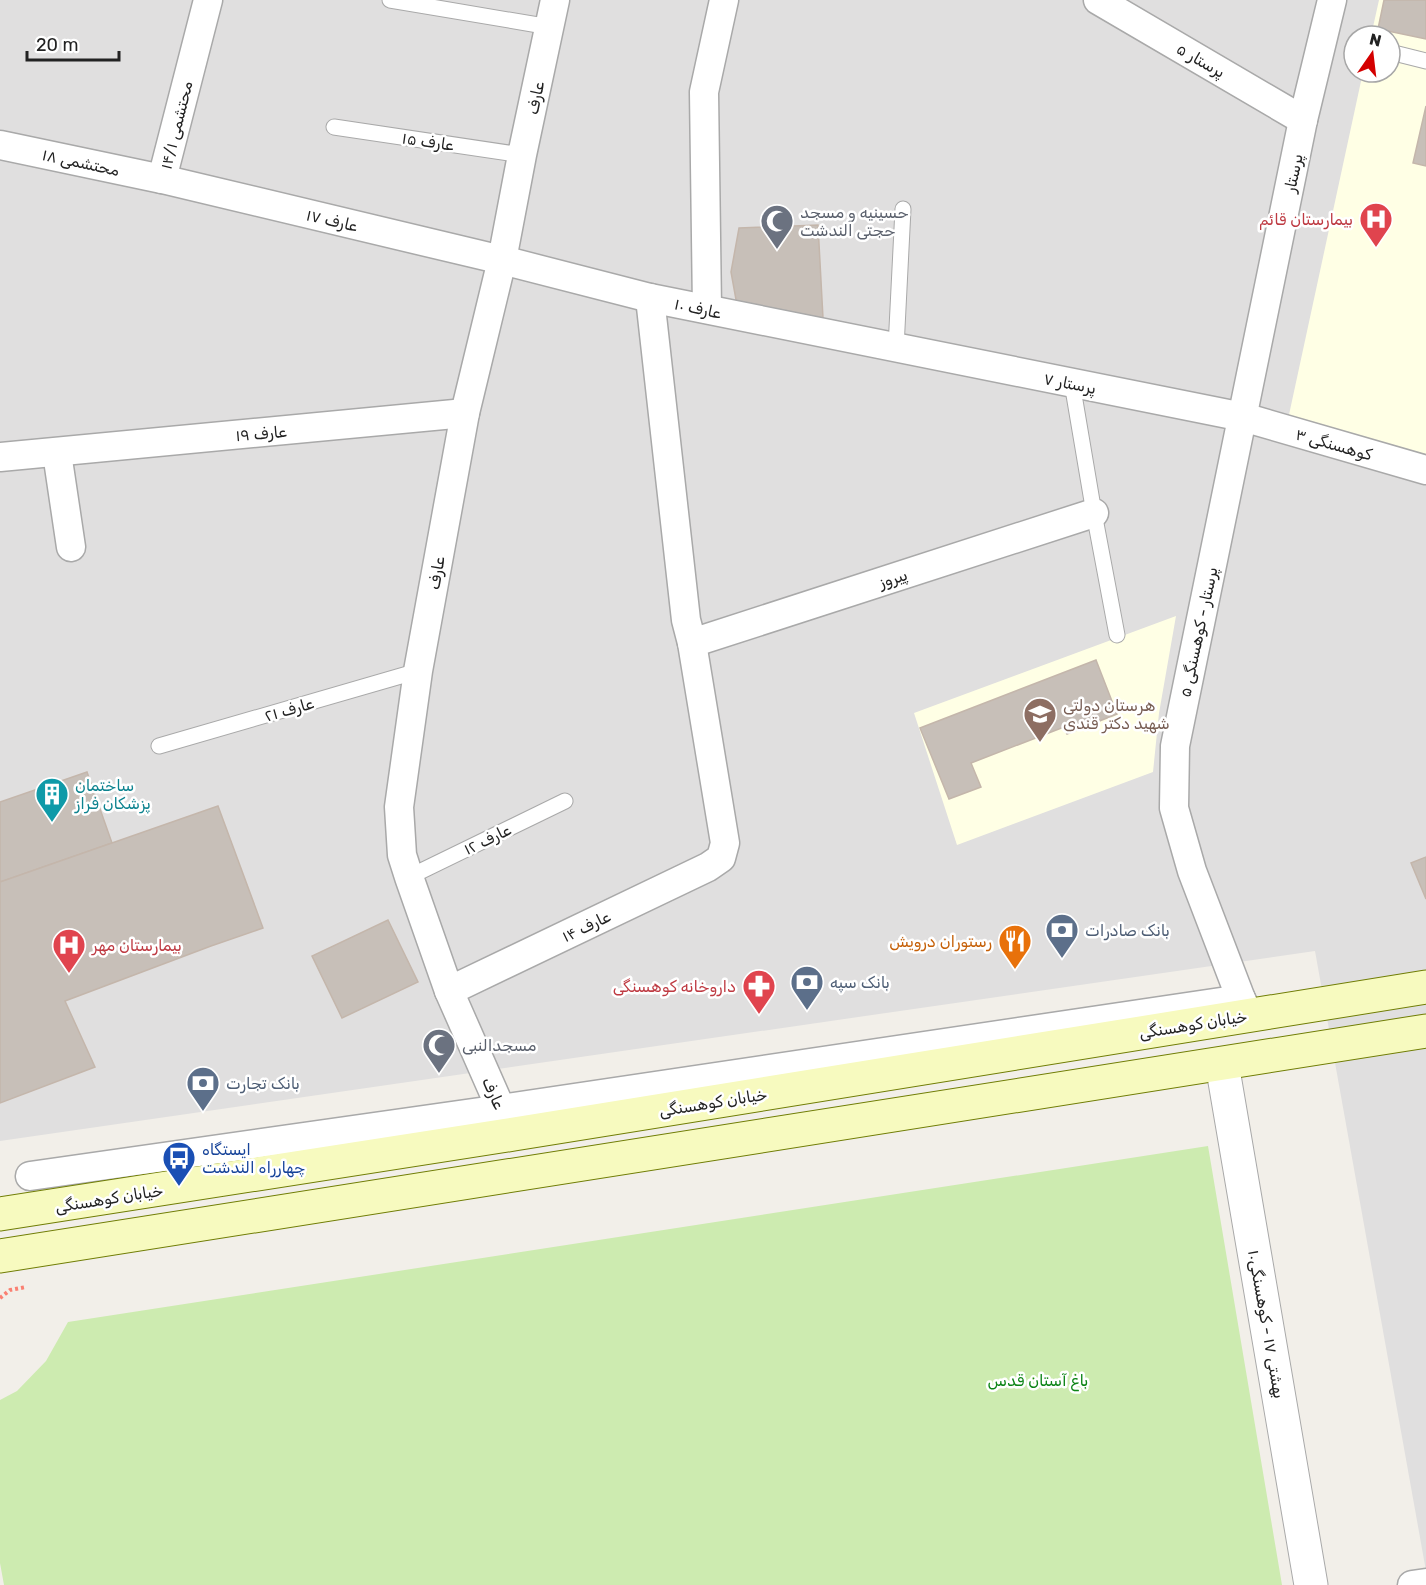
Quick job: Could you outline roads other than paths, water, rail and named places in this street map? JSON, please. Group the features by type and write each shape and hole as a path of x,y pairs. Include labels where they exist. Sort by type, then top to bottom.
{"main road":[{"name":"خیابان کوهسنگی","path":"0,1214 507,1121 1245,1007 1426,987"},
{"path":"0,1256 1426,1031"}],"street":[{"name":"محتشمی ۱۴/۱","path":"162,179 208,0"},
{"path":"707,309 704,92 724,0"},
{"name":"پرستار ۵","path":"1098,0 1303,120"},
{"name":"پرستار","path":"1243,417 1303,120 1332,0"},
{"name":"عارف","path":"507,1121 449,991 409,877 402,855 399,807 418,671 465,413 502,260 553,14"},
{"name":"محتشمی ۱۸","path":"0,145 162,179"},
{"name":"عارف ۱۷","path":"162,179 502,260"},
{"name":"عارف ۱۰","path":"502,260 650,298 896,348"},
{"path":"650,298 686,620 692,643"},
{"name":"پرستار ۷","path":"896,348 1243,417"},
{"name":"عارف ۱۹","path":"0,457 465,413"},
{"name":"کوهسنگی ۳","path":"1243,417 1426,470"},
{"name":"پرستار - کوهسنگی ۵","path":"1243,417 1175,746 1174,808 1191,871 1245,1007"},
{"path":"57,453 71,547"},
{"name":"پیروز","path":"692,643 1094,513"},
{"name":"عارف ۱۴","path":"449,991 708,867 721,858 725,843 692,643"},
{"name":"بهشتی ۱۷ - کوهسنگی۱۰","path":"1222,1064 1311,1585"},
{"path":"30,1176 507,1121"},
{"path":"1412,1585 1426,1583"}],"lane":[{"path":"390,0 553,14"},
{"path":"1402,55 1426,61"},
{"name":"عارف ۱۵","path":"334,128 522,155"},
{"path":"896,348 903,208"},
{"path":"1072,383 1117,635"},
{"name":"عارف ۲۱","path":"159,746 418,671"},
{"name":"عارف ۱۲","path":"409,877 565,801"}],"place":[{"name":"بیمارستان قائم","path":"1376,248"},
{"name":"حسینیه و مسجد حجتی الندشت","path":"777,250"},
{"name":"هرستان دولتی شهید دکتر قندی","path":"1040,743"},
{"name":"ساختمان پزشکان فراز","path":"52,823"},
{"name":"بانک صادرات","path":"1062,959"},
{"name":"رستوران درویش","path":"1015,970"},
{"name":"بیمارستان مهر","path":"69,974"},
{"name":"بانک سپه","path":"807,1011"},
{"name":"داروخانه کوهسنگی","path":"759,1015"},
{"name":"مسجدالنبی","path":"439,1074"},
{"name":"بانک تجارت","path":"203,1112"},
{"name":"ایستگاه چهارراه الندشت","path":"179,1187"}],"park label":[{"name":"باغ آستان قدس","path":"1038,1380"}]}
